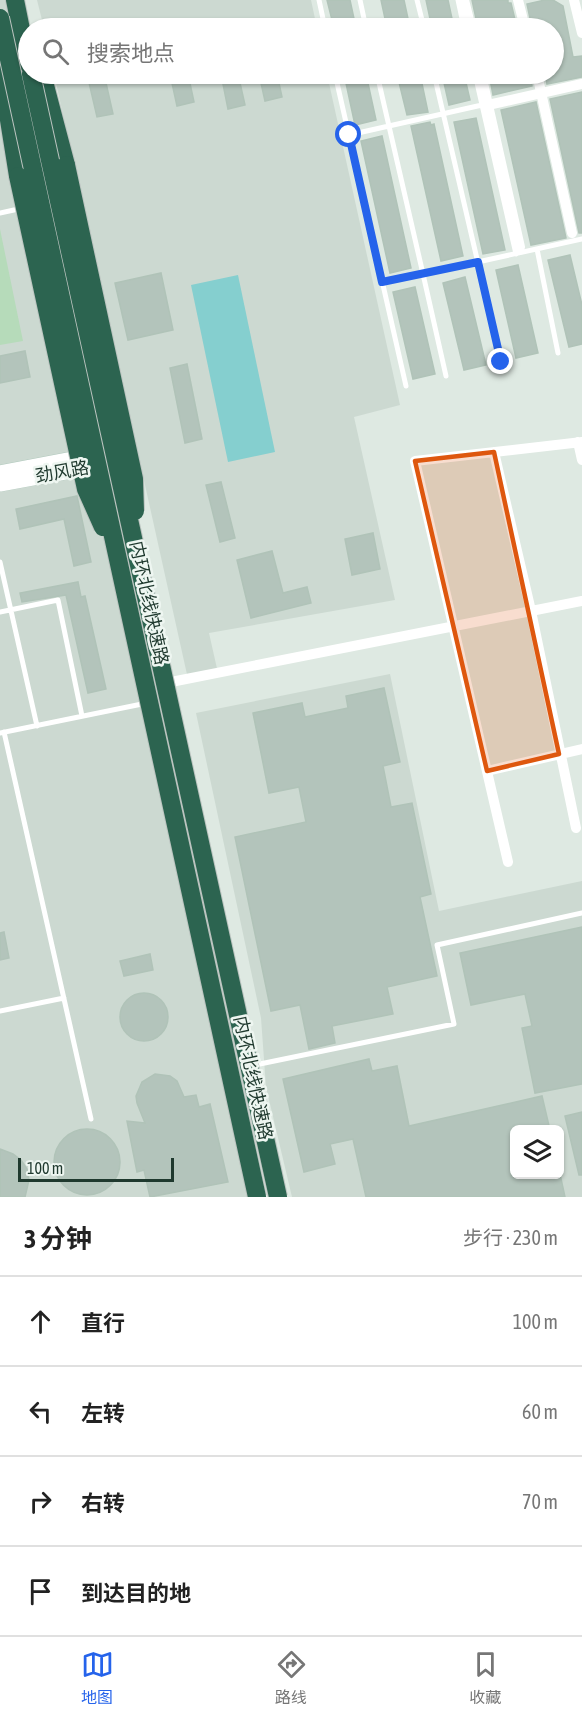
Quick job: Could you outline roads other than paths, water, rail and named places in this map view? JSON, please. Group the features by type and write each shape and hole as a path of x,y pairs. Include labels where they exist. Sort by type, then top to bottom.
{"highway":[{"path":"19,4 25,18"},
{"name":"内环北线快速路","path":"0,18 257,1197"},
{"path":"0,64 18,176 86,489 108,538 134,631"},
{"name":"内环北线快速路","path":"33,84 278,1197"},
{"path":"45,84 66,165 134,479 135,532 153,628"}],"street":[{"path":"465,0 469,18"},
{"path":"518,0 522,18"},
{"path":"574,0 582,33"},
{"path":"482,84 518,250"},
{"path":"540,84 577,236"},
{"path":"485,105 582,84"},
{"path":"508,862 415,461 580,442 582,460"},
{"path":"494,452 531,611 576,828"},
{"name":"劲风路","path":"0,473 122,455 0,484"},
{"path":"171,682 582,601"},
{"path":"487,771 582,749"}],"lane":[{"path":"319,0 323,18"},
{"path":"360,0 364,18"},
{"path":"417,0 422,18"},
{"path":"458,0 462,18"},
{"path":"337,84 406,386"},
{"path":"379,84 446,376"},
{"path":"437,84 501,362"},
{"path":"349,135 485,105 478,84"},
{"path":"0,213 34,206"},
{"path":"382,282 478,262 518,250 537,249 577,236"},
{"path":"537,249 558,353"},
{"path":"0,562 37,726"},
{"path":"0,612 58,600 82,716"},
{"path":"90,1119 2,733 142,704"},
{"path":"255,1065 454,1024 437,945 582,913"},
{"path":"0,1011 64,998"}],"water":[{"path":"238,275 275,452 228,462 191,285"}]}
